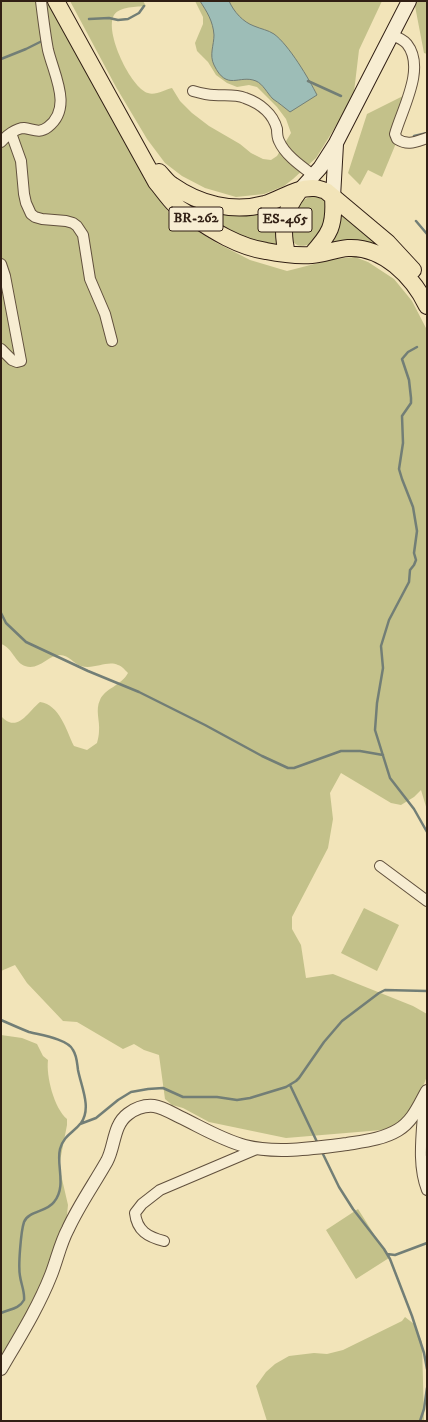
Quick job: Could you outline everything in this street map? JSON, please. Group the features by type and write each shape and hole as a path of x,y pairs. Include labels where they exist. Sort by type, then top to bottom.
{"highway":[{"name":"BR-262","path":"56,1 156,182 176,206 204,225 235,242 264,251 312,255 349,248 371,252 391,262 409,278 420,292 427,306"},
{"name":"BR-262","path":"134,144 171,185 200,200 214,205 240,208 264,204 300,190 314,188 326,191 388,243 412,268 427,292"},
{"name":"ES-465","path":"287,254 283,229 286,215 293,199 300,190"},
{"name":"ES-465","path":"312,255 326,238 332,227 334,212 333,197"}],"main road":[{"name":"ES-465","path":"300,190 320,168 336,144 409,1"},
{"name":"ES-465","path":"333,197 336,144"}],"street":[{"path":"1,142 16,130 24,128 34,131 43,130 55,120 60,110 61,97 48,50 41,1"},
{"path":"392,35 402,39 408,45 412,52 414,64 414,79 395,134 397,139 404,143 411,143 427,138"},
{"path":"193,91 246,98 266,111 273,119 277,129 278,140 284,150 301,167 313,176"},
{"path":"11,133 21,161 24,194 31,214 42,219 73,223 83,235 90,279 110,328 112,341"},
{"path":"1,264 5,276 21,361 17,362 12,360 1,349"},
{"path":"380,866 427,901"},
{"path":"1,1369 35,1311 51,1275 67,1229 108,1160 120,1123 126,1115 141,1107 156,1106 221,1137 245,1146 305,1150 371,1140 399,1130 408,1123 416,1112 426,1093"},
{"path":"426,1093 421,1157 422,1175 427,1190"},
{"path":"164,1241 152,1238 142,1230 136,1222 135,1213 142,1204 160,1190 259,1148"}],"shaded area":[{"path":"1,1 52,1 149,181 169,213 215,242 250,260 287,271 334,259 355,257 368,262 394,279 412,301 427,330 427,810 421,790 414,797 401,805 391,803 341,773 330,793 333,819 328,848 292,917 292,929 301,945 306,978 333,974 413,1006 427,1014 427,1076 414,1111 400,1124 382,1130 286,1138 209,1122 183,1108 172,1105 165,1099 159,1055 144,1050 134,1044 123,1049 77,1022 63,1021 27,983 15,965 1,971 1,716 9,722 18,722 22,720 40,702 47,704 53,708 62,719 74,746 87,750 97,743 99,736 98,708 102,696 121,681 128,673 121,666 114,664 91,667 81,666 63,655 51,657 39,665 30,667 25,666 19,662 5,646 1,644"},
{"path":"70,1 143,1 146,6 129,8 117,12 114,15 112,23 116,46 127,71 134,81 141,89 151,94 172,88 180,101 192,113 209,126 240,144 251,153 263,159 271,160 277,156 291,133 286,119 277,107 257,87 249,85 237,87 227,83 216,75 208,62 197,51 195,43 203,24 203,17 195,1 382,1 359,50 354,92 344,113 316,158 284,186 264,194 236,197 205,188 182,176 165,163 147,139 116,87"},
{"path":"417,1 427,1 427,54 424,53 415,6"},
{"path":"405,95 399,136 382,177 368,170 360,185 348,173 367,114"},
{"path":"172,191 216,210 289,199 279,249 242,237 210,223"},
{"path":"313,196 323,199 329,207 320,240 300,246 293,242 290,238 292,218 300,202"},
{"path":"341,209 410,274 328,244"},
{"path":"364,908 399,925 377,971 341,953"},
{"path":"1,1035 22,1038 37,1044 43,1056 48,1060 48,1074 52,1091 58,1107 67,1119 59,1166 68,1205 66,1224 40,1298 1,1363"},
{"path":"358,1209 389,1258 356,1279 326,1230"},
{"path":"405,1317 414,1324 422,1342 424,1421 267,1421 256,1386 266,1372 275,1364 289,1356 314,1353 327,1354 343,1350 402,1321"}],"water":[{"path":"200,1 229,1 236,13 246,22 274,34 292,54 317,95 290,112 273,99 258,82 250,79 229,80 224,78 214,65 212,54 214,35 212,25"}],"waterway":[{"path":"89,19 128,19 139,13 144,6"},
{"path":"1,59 44,40"},
{"path":"308,81 341,96"},
{"path":"414,136 427,133"},
{"path":"416,221 427,234"},
{"path":"417,347 408,352 402,359 409,380 411,403 402,416 403,443 399,469 413,507 417,531 414,553 416,560 410,570 409,582 389,620 381,646 383,668 377,703 375,730 390,778 414,809 427,832"},
{"path":"1,613 6,623 26,642 88,671 139,692 288,768 294,768 341,751 360,751 383,755"},
{"path":"80,1124 96,1118 118,1100 131,1092 163,1088 183,1097 217,1097 237,1100 250,1098 286,1087 299,1078 324,1042 342,1021 379,993 385,990 427,991"},
{"path":"1,1020 29,1032 60,1040 70,1046 76,1057 86,1104 86,1111 81,1123 66,1137 60,1149 59,1162 61,1182 58,1196 51,1205 33,1213 26,1218 24,1222 19,1265 24,1300 17,1307 1,1313"},
{"path":"290,1085 318,1144"},
{"path":"321,1150 339,1187 353,1209 390,1259 412,1316 424,1353 427,1369"},
{"path":"387,1254 395,1255 427,1243"},
{"path":"420,1421 424,1409 427,1388"}]}
